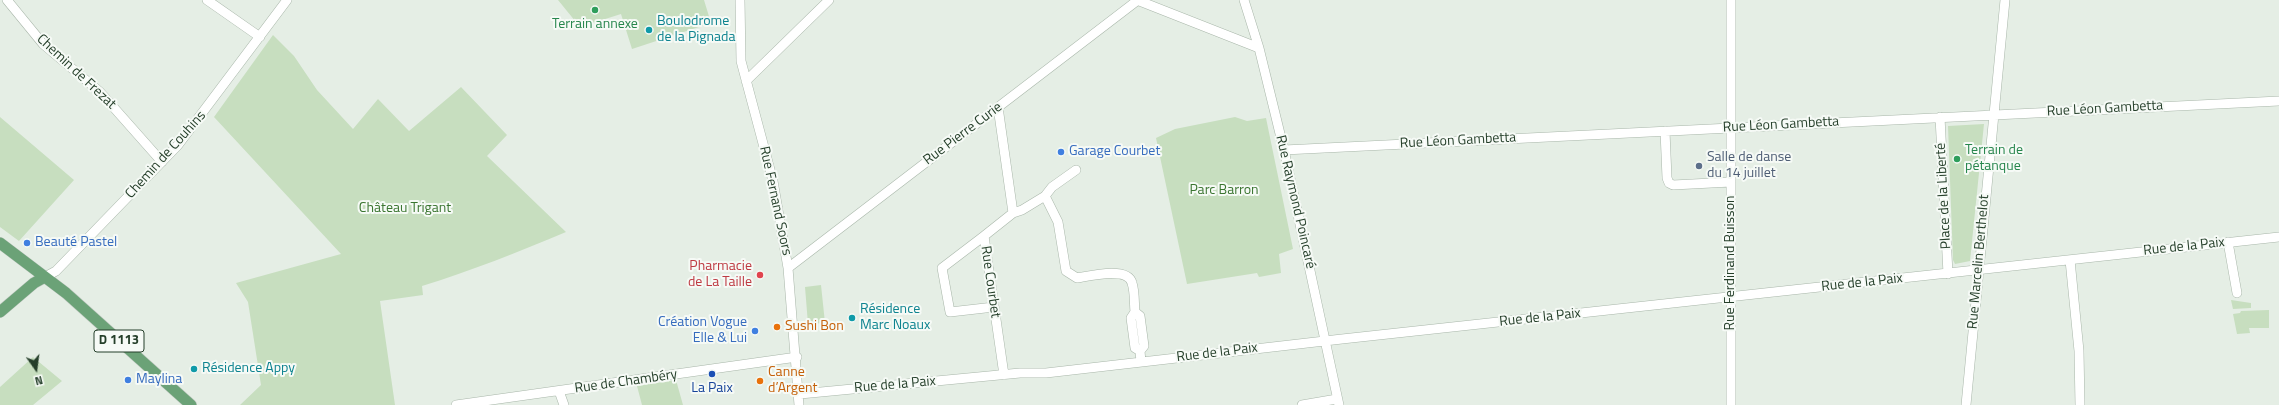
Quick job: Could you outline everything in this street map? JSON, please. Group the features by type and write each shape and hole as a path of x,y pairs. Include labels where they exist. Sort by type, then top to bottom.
{"main road":[{"name":"D 1113","path":"0,243 45,277 192,405"},
{"path":"0,312 34,283 45,277"}],"street":[{"name":"Chemin de Frezat","path":"7,0 43,44 100,92 162,162"},
{"path":"207,0 260,37"},
{"name":"Chemin de Couhins","path":"45,277 56,271 162,162 197,123 287,0"},
{"name":"Rue Fernand Soors","path":"740,0 740,55 773,181 788,268 800,394 799,405"},
{"path":"746,81 829,0"},
{"path":"1137,0 1259,48"},
{"name":"Rue Pierre Curie","path":"788,268 1137,0"},
{"name":"Rue Raymond Poincaré","path":"1244,0 1259,48 1284,150 1338,402"},
{"name":"Rue Ferdinand Buisson","path":"1731,0 1731,405"},
{"name":"Rue Marcelin Berthelot","path":"1966,405 2005,0"},
{"name":"Rue Léon Gambetta","path":"1284,150 2279,100"},
{"path":"998,107 1013,213"},
{"name":"Place de la Liberté","path":"1940,118 1948,274"},
{"path":"1665,131 1667,178 1669,183 1674,186 1731,182"},
{"name":"Rue Courbet","path":"1004,375 984,236 1013,213 1022,210 1045,196 1052,187 1076,170"},
{"path":"1045,196 1058,222 1066,271 1077,278 1115,273 1126,275 1132,282 1135,312 1131,318 1135,348 1140,351 1141,362"},
{"path":"984,236 942,268 950,312 994,307"},
{"name":"Rue de la Paix","path":"800,394 1004,375 1046,373 1325,341 2279,237"},
{"path":"2228,242 2237,293"},
{"path":"2070,260 2079,351 2080,405"},
{"name":"Rue de Chambéry","path":"456,405 796,357"},
{"path":"559,391 564,405"},
{"path":"1302,405 1338,402"}],"green space":[{"path":"558,0 704,0 711,23 632,49 621,14 580,27"},
{"name":"Château Trigant","path":"273,35 294,56 317,90 353,129 378,99 409,131 461,87 507,135 487,156 566,232 494,261 422,286 423,295 380,301 395,405 240,405 261,385 248,302 236,283 341,254 214,117"},
{"path":"0,117 74,180 19,241 0,227"},
{"name":"Parc Barron","path":"1235,117 1247,121 1266,118 1293,249 1279,254 1281,273 1259,277 1257,273 1187,284 1156,138 1175,129"},
{"path":"1984,124 1970,261 1955,264 1953,260 1948,126"},
{"path":"821,285 825,323 808,324 805,287"},
{"path":"2231,300 2251,303 2251,308 2233,309"},
{"path":"2269,310 2269,328 2249,328 2250,333 2237,334 2233,314 2240,313 2241,311"},
{"path":"33,357 62,381 33,405 0,405 0,387"},
{"path":"676,380 683,405 642,405 637,386"}],"place":[{"name":"Terrain annexe","path":"595,10"},
{"name":"Boulodrome de la Pignada","path":"649,30"},
{"name":"Garage Courbet","path":"1061,152"},
{"name":"Terrain de pétanque","path":"1957,159"},
{"name":"Salle de danse du 14 juillet","path":"1699,166"},
{"name":"Beauté Pastel","path":"27,243"},
{"name":"Pharmacie de La Taille","path":"760,275"},
{"name":"Résidence Marc Noaux","path":"852,318"},
{"name":"Sushi Bon","path":"777,327"},
{"name":"Création Vogue Elle & Lui","path":"755,331"},
{"name":"Résidence Appy","path":"194,369"},
{"name":"La Paix","path":"712,374"},
{"name":"Maylina","path":"128,380"},
{"name":"Canne d’Argent","path":"760,381"}]}
